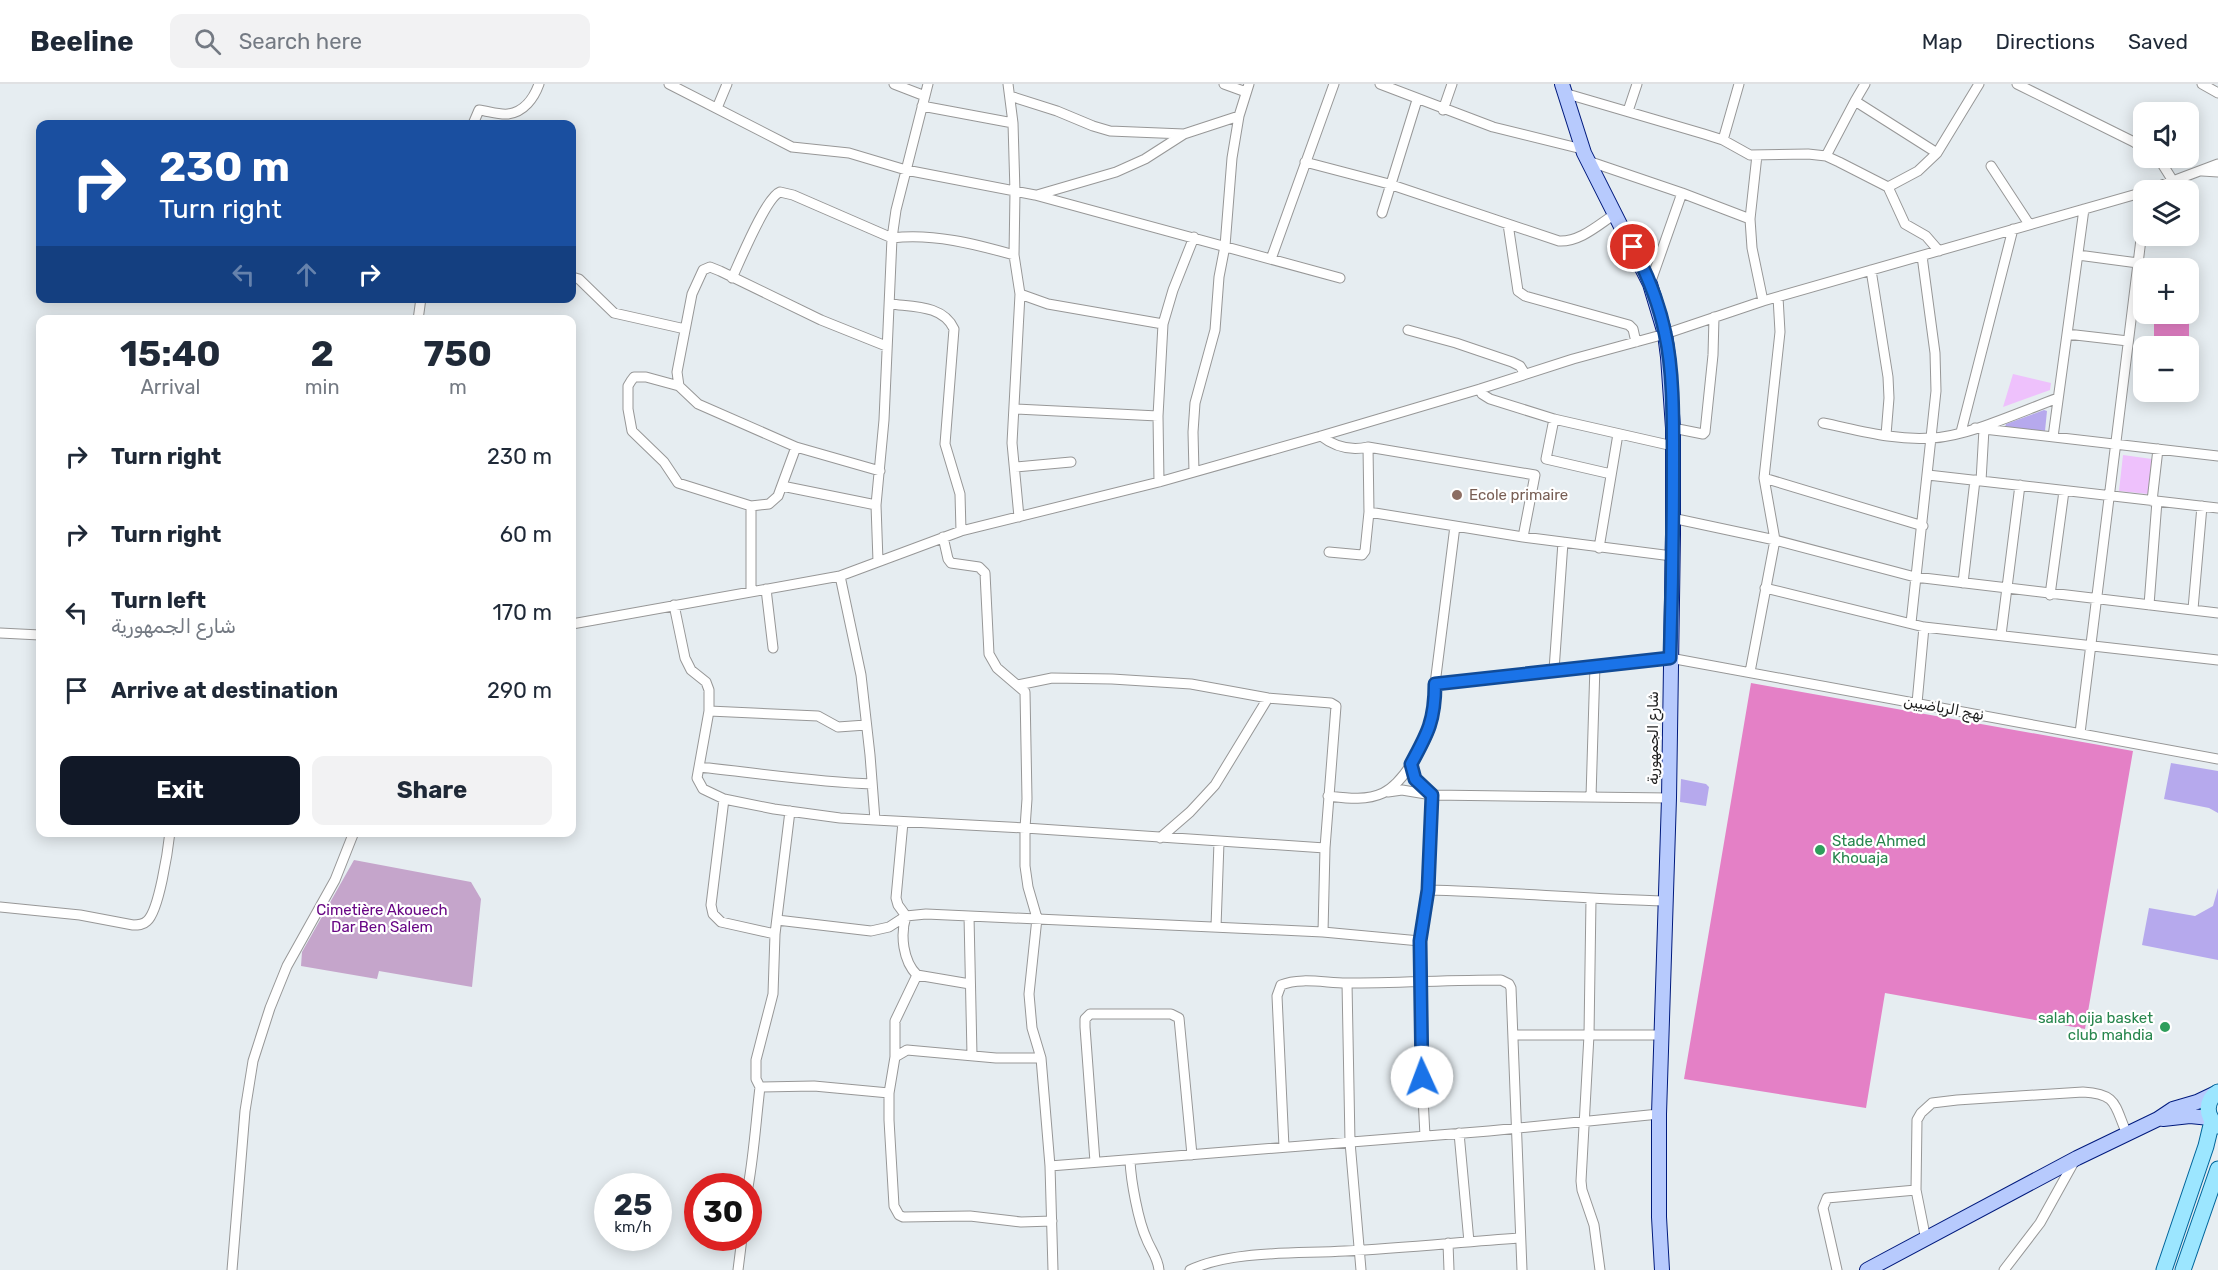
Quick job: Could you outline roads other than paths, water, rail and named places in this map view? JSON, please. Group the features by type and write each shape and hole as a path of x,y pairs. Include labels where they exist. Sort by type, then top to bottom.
{"main road":[{"name":"شارع الجمهورية","path":"1563,88 1585,155 1650,284 1665,334 1673,428 1669,798 1659,1114 1659,1216 1662,1270"},
{"path":"1867,1270 2076,1158 2174,1109 2218,1092"},
{"path":"2164,1270 2213,1122 2208,1103 2218,1092"},
{"path":"2158,1119 2190,1116 2213,1122"},
{"path":"2183,1270 2218,1168"}],"street":[{"path":"474,120 479,110 508,114 525,106 532,98 538,84"},
{"path":"669,84 792,147 849,153 906,170 1035,195 1340,278"},
{"path":"717,108 727,84"},
{"path":"894,84 924,101 1012,123"},
{"path":"878,561 876,505 880,471 886,346 891,304 892,238 896,210 928,84"},
{"path":"1008,84 1015,192 1014,255 1020,294 1016,409 1012,443 1019,517"},
{"path":"1194,472 1195,403 1215,330 1232,158 1239,116 1247,88 1224,84"},
{"path":"1271,259 1334,84"},
{"path":"1381,84 1443,110 1585,155 1750,219"},
{"path":"1443,110 1452,84"},
{"path":"1628,111 1637,84"},
{"path":"1723,140 1739,84"},
{"path":"1826,156 1865,84"},
{"path":"1888,188 1918,171 1937,153 1979,84"},
{"path":"2017,84 2133,142"},
{"path":"2202,84 2218,93"},
{"path":"1563,88 1723,140 1743,152 1757,155 1788,153 1826,156 1888,188 1905,225 1926,236 1939,251"},
{"path":"1010,96 1110,130 1184,134"},
{"path":"1382,213 1389,184 1417,100"},
{"path":"1855,102 1937,153"},
{"path":"1035,195 1116,172 1145,159 1184,134 1239,116"},
{"path":"1757,155 1750,219 1752,248 1763,301"},
{"path":"1305,162 1389,184 1559,241 1577,239 1615,214"},
{"path":"2176,180 2218,164"},
{"path":"1990,166 2029,224"},
{"path":"2200,171 2218,172"},
{"path":"732,278 754,230 778,192 793,195 892,238 908,236 971,243 1014,255"},
{"path":"1650,284 1682,193"},
{"path":"576,623 840,576 961,531 1159,482 1321,436 1665,334 1763,301 2133,195"},
{"path":"2053,437 2084,208"},
{"path":"1508,224 1518,291 1525,296 1629,325 1633,329 1636,342"},
{"path":"1961,432 2013,229"},
{"path":"1159,482 1158,416 1163,324 1173,290 1194,237"},
{"path":"2078,255 2133,262"},
{"path":"1911,623 1929,475 1936,371 1922,256"},
{"path":"679,386 676,372 692,294 703,270 710,267 821,320 886,346"},
{"path":"1871,270 1888,377 1886,435"},
{"path":"576,278 614,314 685,329"},
{"path":"1020,294 1048,304 1163,324"},
{"path":"1750,672 1775,540 1764,478 1780,332 1778,297"},
{"path":"2080,733 2133,302"},
{"path":"891,304 937,311 946,316 954,328 945,444 960,494 961,531"},
{"path":"1673,428 1696,433 1706,432 1714,317"},
{"path":"1408,330 1512,362 1520,366 1525,374"},
{"path":"2067,334 2128,341"},
{"path":"796,447 778,496 771,503 750,506 678,483 664,462 632,430 628,417 628,386 634,378 646,377 679,386 698,404 796,447 880,471"},
{"path":"1480,389 1482,394 1490,399 1554,419 1673,446"},
{"path":"1823,423 1900,438 1932,438 1980,428 2058,398"},
{"path":"1016,409 1158,416"},
{"path":"1523,537 1535,475 1539,464 1546,459 1554,419"},
{"path":"1980,428 2218,456"},
{"path":"1963,583 1978,480 1980,428"},
{"path":"1599,548 1618,434"},
{"path":"1321,436 1331,444 1345,448 1368,447 1535,475"},
{"path":"1329,552 1359,556 1364,553 1369,512 1368,447"},
{"path":"2149,605 2158,449"},
{"path":"1546,459 1611,474"},
{"path":"1015,467 1071,462"},
{"path":"1929,475 2218,508"},
{"path":"1764,478 1923,526"},
{"path":"2001,635 2020,485"},
{"path":"782,486 876,505"},
{"path":"2050,595 2064,491"},
{"path":"750,506 751,591"},
{"path":"2193,609 2202,506"},
{"path":"1369,512 1523,537 1672,556"},
{"path":"1672,518 1775,540 1916,577 2050,595 2218,613"},
{"path":"1383,793 1401,778 1411,764 1430,729 1433,718 1435,684 1455,526"},
{"path":"943,537 951,563 979,567 985,573 989,654 997,668 1026,694 1025,866 1037,918 1029,994 1032,1028 1041,1058 1050,1166 1053,1270"},
{"path":"1554,670 1563,542"},
{"path":"840,576 861,675 875,820"},
{"path":"1765,588 1924,627 2218,660"},
{"path":"766,589 774,648"},
{"path":"674,604 685,658 691,670 706,682 709,690 709,711 699,767 699,783 710,794 724,799 790,812 875,820 1325,848"},
{"path":"1917,703 1924,627"},
{"path":"0,633 36,635"},
{"name":"نهج الرياضيين","path":"1435,684 1670,658 2218,759"},
{"path":"1591,797 1595,665"},
{"path":"1018,685 1052,678 1191,684 1268,698 1331,703 1335,706 1325,848 1323,932"},
{"path":"1160,838 1190,812 1215,785 1268,698"},
{"path":"709,711 818,716 838,726 866,725"},
{"path":"1411,764 1415,779 1432,795 1428,890 1420,941 1421,1058 1425,1136"},
{"path":"699,767 779,775 815,782 872,784"},
{"path":"1328,796 1355,799 1402,790 1432,795 1669,798"},
{"path":"724,799 711,905 713,914 721,922 775,934"},
{"path":"751,1173 760,1087 756,1078 756,1060 771,1006 775,934 790,812"},
{"path":"903,822 896,898 906,916 903,940 909,962 917,975 970,984"},
{"path":"0,907 80,915 133,926 141,924 148,920 155,906 169,837"},
{"path":"232,1270 245,1111 253,1061 270,1008 287,966 335,880 352,837"},
{"path":"1216,927 1220,842"},
{"path":"1428,890 1666,901"},
{"path":"1591,899 1589,1035 1582,1190 1594,1225 1600,1270"},
{"path":"777,920 871,931 889,927 906,916 926,914 1323,932 1420,941"},
{"path":"969,916 972,1055"},
{"path":"917,975 895,1022 895,1057 889,1093 891,1181 894,1206 899,1215 903,1217 970,1216 1021,1221 1052,1221"},
{"path":"1284,1147 1278,990 1281,985 1287,983 1506,981 1511,988 1514,1035 1519,1238 1522,1270"},
{"path":"1347,983 1350,1142 1361,1270"},
{"path":"1095,1162 1085,1027 1085,1019 1090,1014 1171,1014 1179,1018 1192,1155"},
{"path":"1514,1035 1661,1035"},
{"path":"895,1057 907,1050 996,1058 1041,1058"},
{"path":"760,1087 814,1086 889,1093"},
{"path":"1926,1239 1916,1190 1917,1120 1932,1103 2083,1092 2101,1093 2113,1102 2127,1134"},
{"path":"1050,1166 1425,1136 1659,1114"},
{"path":"1459,1133 1469,1242"},
{"path":"2004,1270 2040,1223 2076,1158"},
{"path":"1130,1161 1142,1226 1160,1270"},
{"path":"1837,1270 1823,1208 1827,1198 1916,1190"},
{"path":"1191,1270 1206,1263 1227,1258 1519,1238"},
{"path":"1448,1243 1449,1270"},
{"path":"738,1270 740,1251"}],"place":[{"name":"Ecole primaire","path":"1457,495"},
{"name":"Stade Ahmed Khouaja","path":"1820,850"},
{"name":"salah oija basket club mahdia","path":"2165,1027"}],"park label":[{"name":"Cimetière Akouech Dar Ben Salem","path":"382,918"}]}
